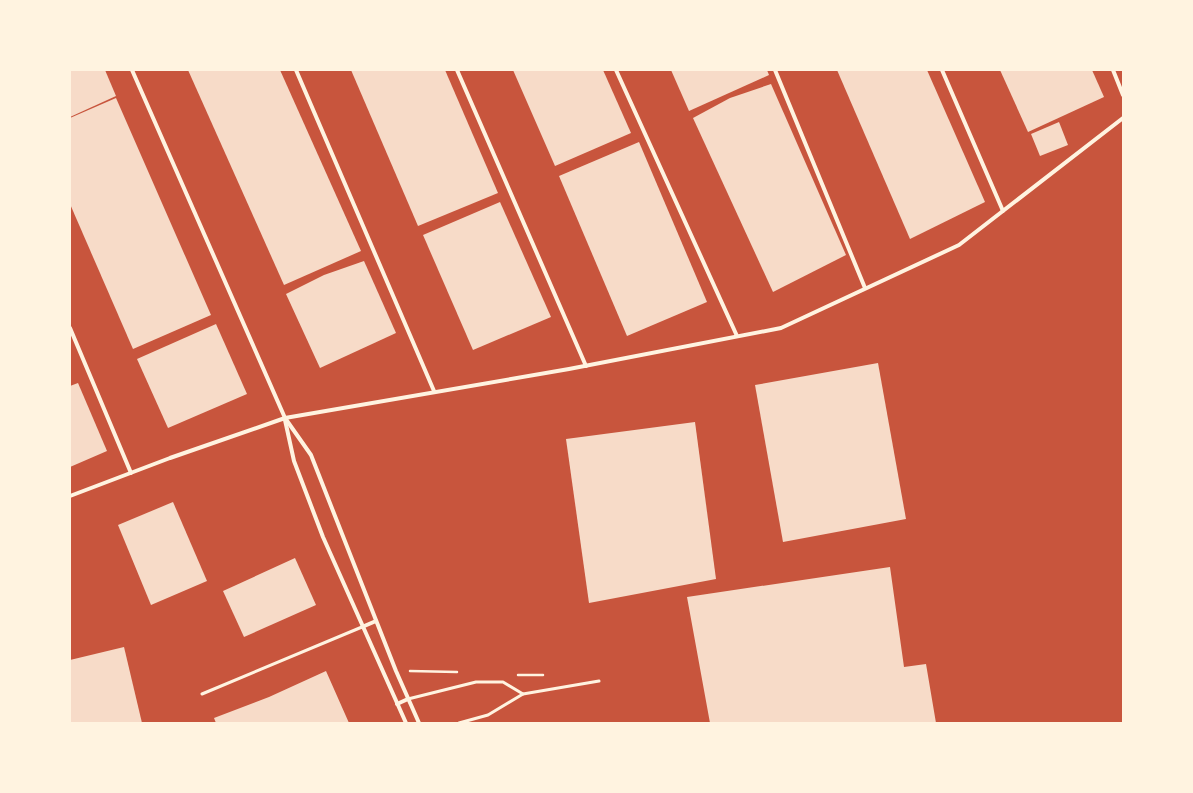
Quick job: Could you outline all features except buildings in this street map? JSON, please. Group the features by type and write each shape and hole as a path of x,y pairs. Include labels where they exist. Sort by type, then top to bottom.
{"street":[{"path":"132,70 285,418 311,455 418,723"},
{"path":"296,70 434,391"},
{"path":"457,70 586,366"},
{"path":"616,70 737,336"},
{"path":"775,70 865,288"},
{"path":"942,70 1003,211"},
{"path":"1113,70 1123,94"},
{"path":"70,496 285,418 434,391 586,366 781,328 959,245 1123,118"},
{"path":"70,328 131,473"},
{"path":"285,418 294,461 323,537 406,723"},
{"path":"362,626 376,621"},
{"path":"397,704 408,699"}],"lane":[{"path":"202,694 362,626"},
{"path":"459,723 488,715 523,694 599,681"},
{"path":"408,699 476,682 503,682 523,694"}]}
